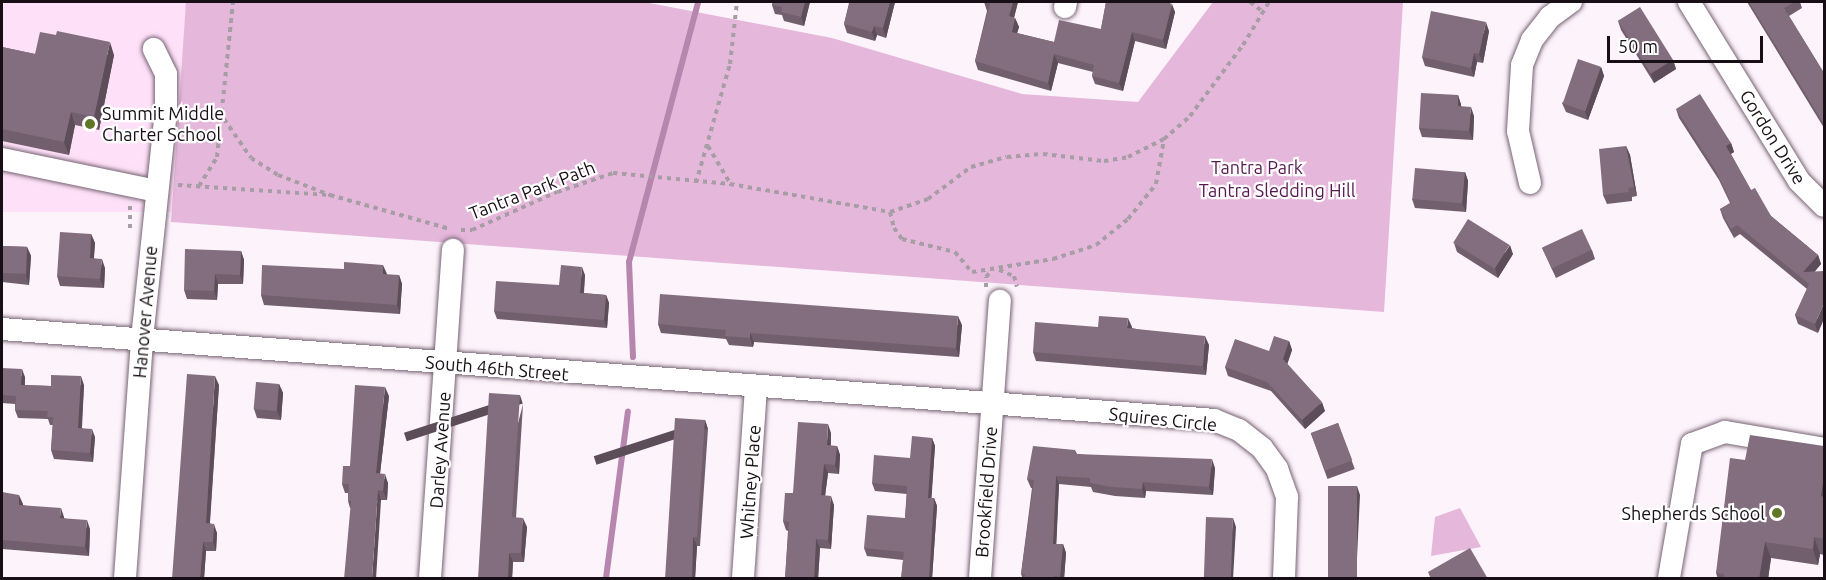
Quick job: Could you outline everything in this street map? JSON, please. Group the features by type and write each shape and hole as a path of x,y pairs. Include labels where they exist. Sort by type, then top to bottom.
{"street":[{"path":"1530,183 1518,131 1522,65 1532,40 1550,17 1571,2"},
{"name":"Gordon Drive","path":"1689,2 1799,181 1824,206"},
{"name":"Hanover Avenue","path":"125,579 142,339 165,188 166,74 154,49"},
{"path":"2,159 165,188"},
{"name":"Darley Avenue","path":"430,579 447,363 453,250"},
{"name":"Brookfield Drive","path":"980,579 992,405 1008,295"},
{"name":"South 46th Street","path":"2,329 992,405"},
{"name":"Whitney Place","path":"743,579 756,386"},
{"name":"Squires Circle","path":"992,405 1214,420 1239,430 1262,448 1277,469 1287,497 1284,579"},
{"path":"1670,579 1692,444 1725,432 1824,449"}],"path":[{"path":"199,186 217,157 224,119 233,2"},
{"path":"696,183 730,64 737,2"},
{"path":"1250,2 1262,11"},
{"name":"Tantra Park Path","path":"224,119 251,158 278,175 330,195 439,228 472,231 568,188 613,173 696,183 730,184 890,212 928,199 971,167 1007,158 1043,154 1104,160 1128,157 1164,139 1190,116 1212,89 1269,2"},
{"path":"890,212 894,228 902,239 955,252 972,272 1053,259 1096,245 1128,219 1156,184 1164,139"},
{"path":"707,145 730,184"},
{"path":"165,188 199,186 330,195"},
{"path":"992,270 1014,276 1008,295"}],"shaded area":[{"name":"Summit Middle Charter School","path":"2,2 186,2 186,212 2,212"}],"green space":[{"name":"Tantra Park","path":"186,2 644,2 832,38 1022,94 1138,102 1213,2 1403,2 1384,312 171,222"},
{"path":"1460,508 1481,547 1431,556 1435,517"}],"building":[{"path":"772,2 805,2 801,17 781,12 782,7 772,5"},
{"path":"850,2 890,2 883,28 874,26 872,32 844,24"},
{"path":"984,2 1013,2 1009,16 1015,18 1012,32 1054,42 1059,20 1101,29 1106,2 1172,4 1163,40 1132,32 1119,83 1092,76 1094,65 1054,54 1048,83 975,61 990,4"},
{"path":"1749,2 1795,2 1784,8 1824,73 1824,124"},
{"path":"1640,7 1673,60 1651,73 1618,21"},
{"path":"1431,11 1486,22 1479,54 1474,53 1471,68 1422,57"},
{"path":"57,31 110,42 94,117 71,112 64,142 2,129 2,47 35,54 40,32 56,35"},
{"path":"1578,59 1601,67 1585,111 1563,103"},
{"path":"1421,93 1458,95 1458,106 1471,107 1469,131 1419,128"},
{"path":"1700,94 1731,143 1726,146 1751,190 1755,188 1771,216 1818,255 1803,272 1824,271 1824,303 1815,324 1795,315 1809,284 1737,225 1731,229 1720,209 1731,203 1716,171 1676,109"},
{"path":"1626,146 1634,187 1628,188 1629,192 1603,195 1599,149"},
{"path":"1415,168 1465,172 1462,203 1412,199"},
{"path":"1468,219 1510,245 1495,269 1453,243"},
{"path":"1582,229 1592,250 1552,268 1542,248"},
{"path":"60,232 91,234 90,258 102,259 100,279 57,276"},
{"path":"2,246 27,247 26,274 2,273"},
{"path":"185,249 241,251 240,275 215,274 214,291 184,290"},
{"path":"344,262 383,265 383,274 399,275 397,305 261,295 262,265 344,269"},
{"path":"561,265 582,267 580,293 606,295 604,320 494,311 496,281 559,285"},
{"path":"660,294 958,316 956,348 750,333 750,338 725,336 726,330 658,324"},
{"path":"1099,316 1128,318 1127,328 1205,336 1203,366 1033,352 1035,322 1098,327"},
{"path":"1274,336 1289,341 1283,359 1322,402 1302,420 1267,382 1225,367 1235,339 1269,351"},
{"path":"2,368 22,369 21,385 51,386 51,375 81,376 78,428 92,429 90,453 51,450 53,417 47,417 48,411 15,410 16,396 2,395"},
{"path":"187,374 215,376 206,523 214,524 213,542 203,542 200,579 172,579"},
{"path":"256,382 279,384 277,411 254,409"},
{"path":"355,385 385,387 376,473 385,474 383,491 378,490 372,579 344,579 351,501 348,501 349,484 342,484 343,466 350,466"},
{"path":"489,393 520,395 512,517 523,518 521,553 509,553 508,579 478,579"},
{"path":"675,418 705,420 697,537 693,537 692,579 665,579"},
{"path":"798,422 828,424 827,445 837,446 835,465 824,464 821,495 831,496 828,540 816,539 814,579 785,579 789,522 783,521 785,493 793,493"},
{"path":"1338,423 1352,460 1325,471 1311,433"},
{"name":"Shepherds School","path":"1750,435 1824,446 1821,496 1824,497 1824,539 1814,537 1813,549 1765,542 1759,579 1724,579 1724,574 1716,573 1730,458 1745,460"},
{"path":"912,436 932,438 928,498 934,498 929,579 901,579 904,552 864,548 867,515 905,518 907,486 872,483 874,455 910,458"},
{"path":"1033,446 1075,450 1075,454 1212,459 1209,487 1143,482 1142,489 1112,487 1090,483 1090,478 1056,476 1053,544 1063,544 1060,577 1024,579 1025,574 1021,574 1034,480 1027,479"},
{"path":"1328,486 1357,486 1357,578 1328,578"},
{"path":"2,492 19,495 19,505 61,508 60,518 87,520 85,547 2,540"},
{"path":"1206,517 1233,518 1231,578 1204,578"},
{"path":"1470,548 1488,579 1431,579 1428,572"}],"waterway":[{"path":"633,357 629,262 698,2"},
{"path":"606,578 628,411"}],"place":[{"name":"Summit Middle Charter School","path":"90,124"},
{"name":"Shepherds School","path":"1777,513"}],"park label":[{"name":"Tantra Sledding Hill","path":"1277,190"}]}
